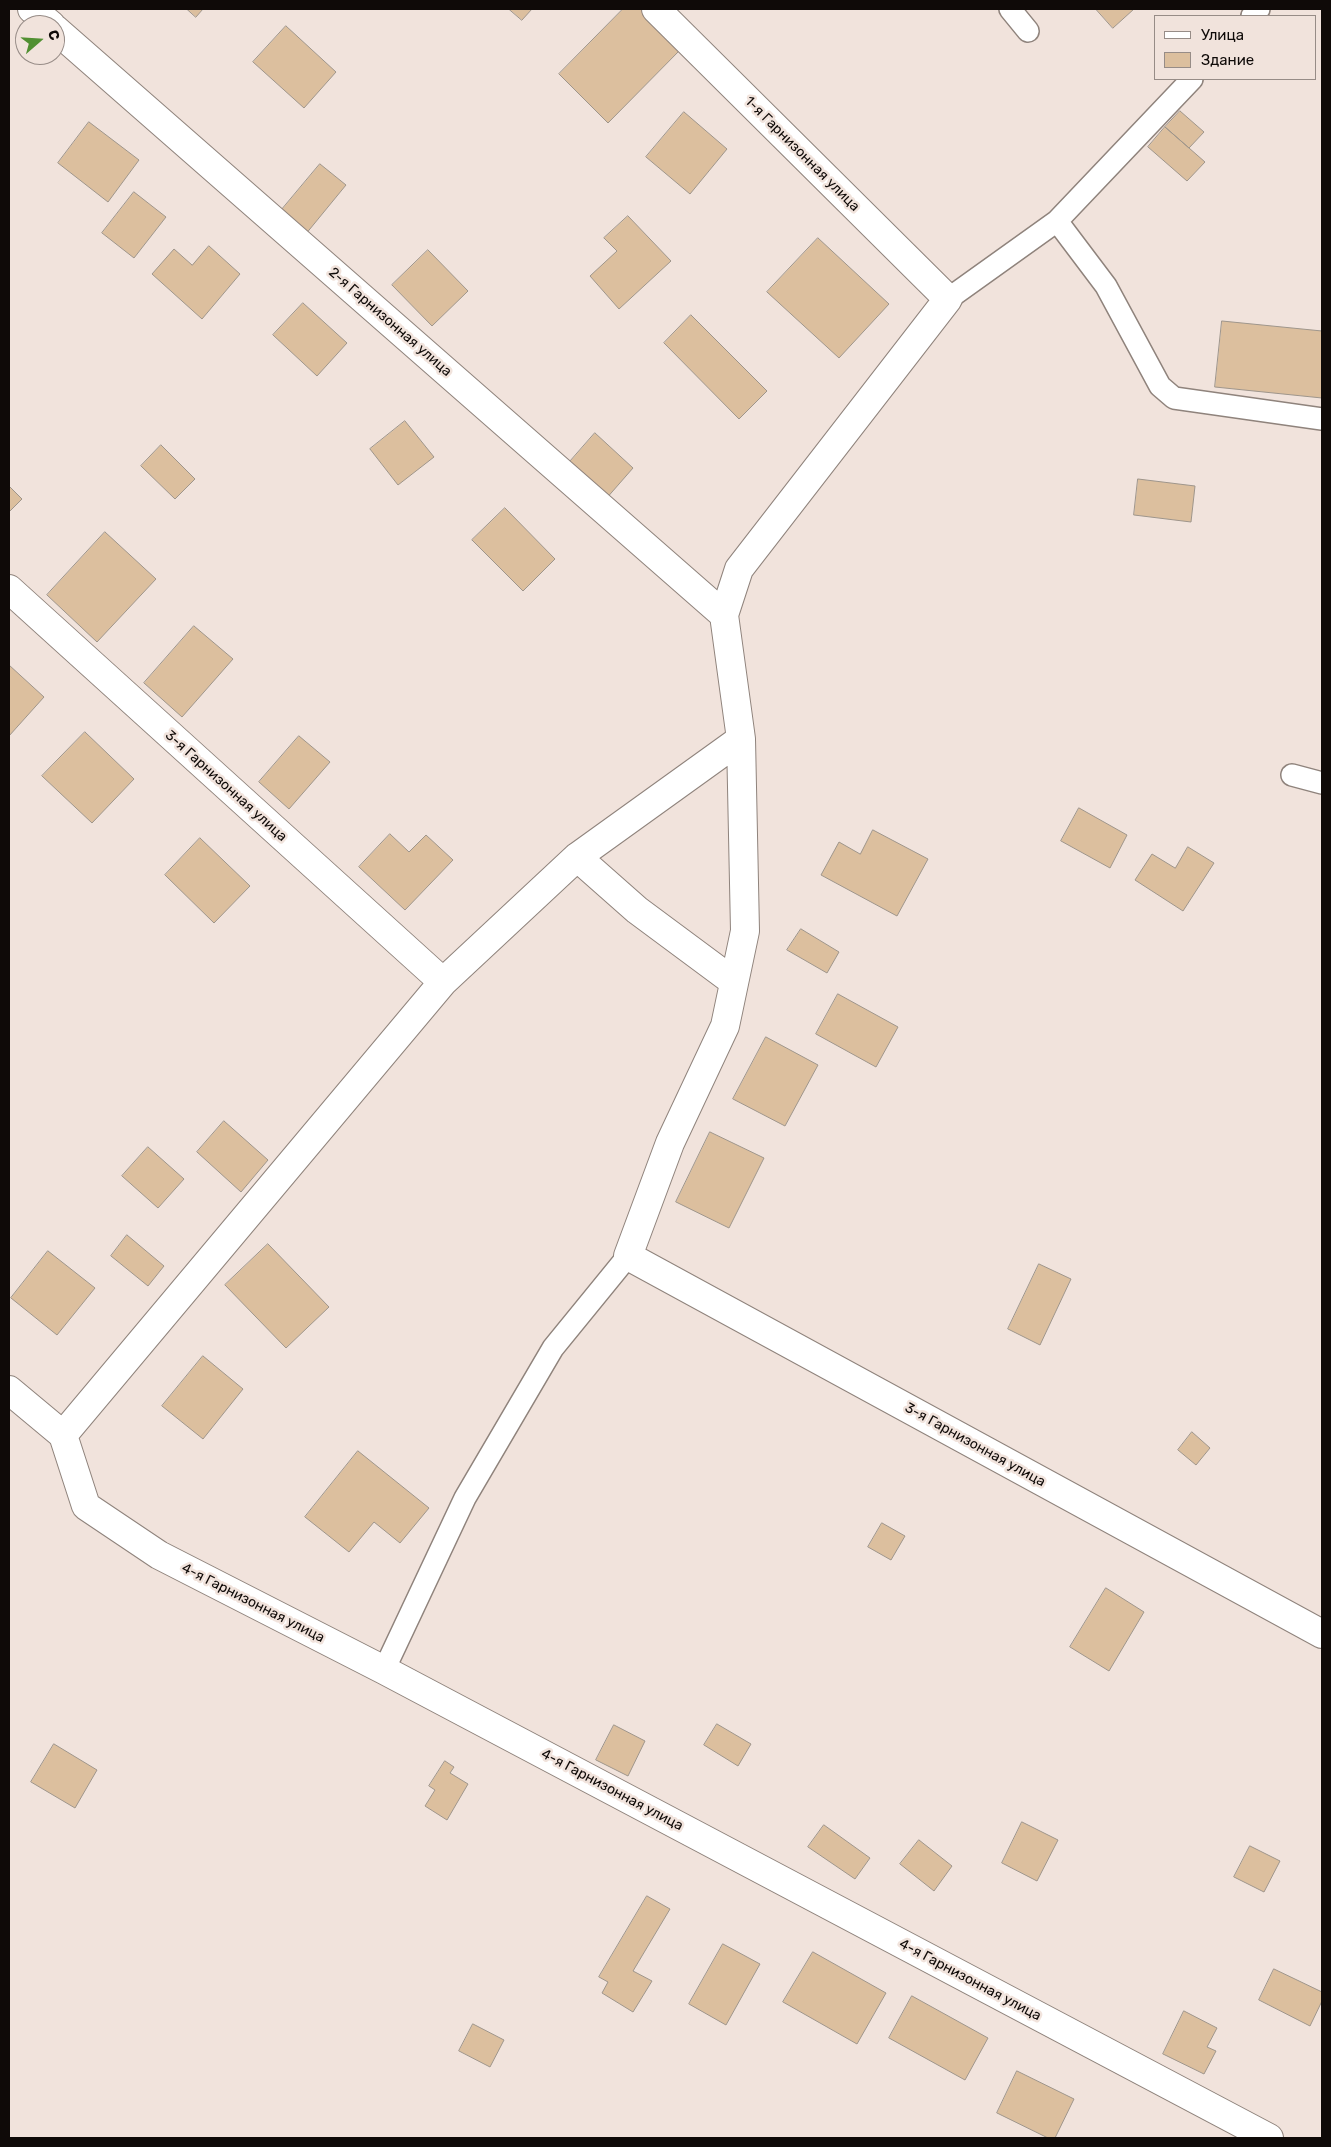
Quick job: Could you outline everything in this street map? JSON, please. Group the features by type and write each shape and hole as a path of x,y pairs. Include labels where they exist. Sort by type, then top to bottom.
{"street":[{"name":"1-я Гарнизонная улица","path":"670,13 948,299"},
{"name":"2-я Гарнизонная улица","path":"65,38 724,615"},
{"path":"628,1256 670,1143 726,1026 745,931 741,739 724,615 739,569 948,299"},
{"name":"3-я Гарнизонная улица","path":"9,589 443,982"},
{"path":"9,1390 63,1435 443,982 577,857 741,739"},
{"path":"577,857 637,910 734,982"},
{"name":"3-я Гарнизонная улица","path":"628,1256 1322,1634"},
{"name":"4-я Гарнизонная улица","path":"63,1435 86,1506 158,1555 384,1670 1268,2138"}],"lane":[{"path":"1010,9 1028,31"},
{"path":"948,299 1057,221 1191,80"},
{"path":"1057,221 1106,286 1160,386 1174,398 1322,419"},
{"path":"1292,775 1322,783"},
{"path":"384,1670 465,1498 548,1356 628,1256"}],"building":[{"path":"187,9 203,9 196,17"},
{"path":"509,9 532,9 522,20"},
{"path":"623,9 641,9 681,49 608,123 559,74"},
{"path":"1096,9 1134,9 1113,28"},
{"path":"286,26 336,72 304,108 253,62"},
{"path":"1180,111 1204,132 1189,148 1165,127"},
{"path":"684,112 727,149 690,194 646,157"},
{"path":"89,122 139,160 108,202 58,163"},
{"path":"1165,127 1205,162 1187,181 1148,147"},
{"path":"320,164 346,185 305,235 279,213"},
{"path":"134,192 166,217 134,258 102,233"},
{"path":"628,216 671,261 619,309 590,276 617,251 604,238"},
{"path":"818,238 889,304 839,358 767,292"},
{"path":"209,246 240,274 202,319 152,274 174,249 192,265"},
{"path":"428,250 468,291 432,326 392,285"},
{"path":"303,303 347,343 317,376 273,335"},
{"path":"691,315 767,391 739,419 664,343"},
{"path":"1222,321 1322,331 1322,398 1215,387"},
{"path":"405,421 434,457 398,485 370,449"},
{"path":"595,433 633,468 605,500 567,465"},
{"path":"161,445 195,479 175,499 141,466"},
{"path":"1138,479 1195,486 1191,522 1134,515"},
{"path":"9,486 22,499 9,512"},
{"path":"505,508 555,559 523,591 472,540"},
{"path":"105,532 156,579 97,642 47,595"},
{"path":"194,626 233,659 182,717 144,683"},
{"path":"9,665 44,697 9,736"},
{"path":"85,732 134,779 92,823 42,776"},
{"path":"299,736 330,762 289,809 259,782"},
{"path":"1079,808 1127,835 1110,868 1061,841"},
{"path":"873,830 928,859 897,916 821,875 839,842 860,854"},
{"path":"390,834 409,852 426,835 453,860 405,910 359,867"},
{"path":"200,838 250,886 214,923 165,875"},
{"path":"1188,847 1214,863 1183,911 1135,880 1152,854 1175,868"},
{"path":"801,929 839,952 827,973 787,950"},
{"path":"838,994 898,1027 876,1067 816,1034"},
{"path":"766,1037 818,1065 785,1126 733,1099"},
{"path":"224,1121 268,1160 241,1192 197,1152"},
{"path":"710,1132 764,1158 729,1228 676,1202"},
{"path":"148,1147 184,1179 158,1208 122,1176"},
{"path":"127,1235 164,1266 148,1286 111,1256"},
{"path":"268,1244 329,1307 286,1348 225,1285"},
{"path":"48,1251 95,1288 57,1335 11,1298"},
{"path":"1039,1264 1071,1279 1040,1345 1008,1329"},
{"path":"203,1356 243,1389 203,1439 162,1406"},
{"path":"1192,1432 1210,1448 1196,1465 1178,1450"},
{"path":"358,1451 429,1508 400,1543 374,1522 349,1552 305,1517"},
{"path":"882,1523 905,1536 891,1560 868,1547"},
{"path":"1106,1588 1144,1612 1109,1671 1070,1647"},
{"path":"717,1724 751,1744 738,1766 704,1745"},
{"path":"614,1725 645,1741 628,1776 596,1760"},
{"path":"54,1744 97,1770 75,1808 31,1782"},
{"path":"445,1761 454,1767 450,1773 468,1784 447,1820 425,1806 435,1790 429,1786"},
{"path":"1022,1822 1058,1840 1037,1881 1002,1863"},
{"path":"824,1825 870,1858 855,1879 808,1847"},
{"path":"919,1840 952,1866 934,1891 900,1864"},
{"path":"1250,1846 1280,1861 1264,1892 1234,1877"},
{"path":"647,1896 670,1909 633,1971 652,1981 633,2012 602,1993 608,1982 599,1977"},
{"path":"723,1944 760,1964 726,2025 689,2004"},
{"path":"813,1952 886,1993 857,2044 783,2002"},
{"path":"1274,1969 1322,1992 1322,2001 1310,2026 1259,2000"},
{"path":"912,1996 988,2038 965,2080 889,2038"},
{"path":"1184,2011 1217,2028 1207,2047 1216,2051 1204,2074 1163,2054"},
{"path":"473,2024 504,2040 490,2067 459,2051"},
{"path":"1017,2071 1074,2099 1055,2138 1048,2138 997,2113"}]}
